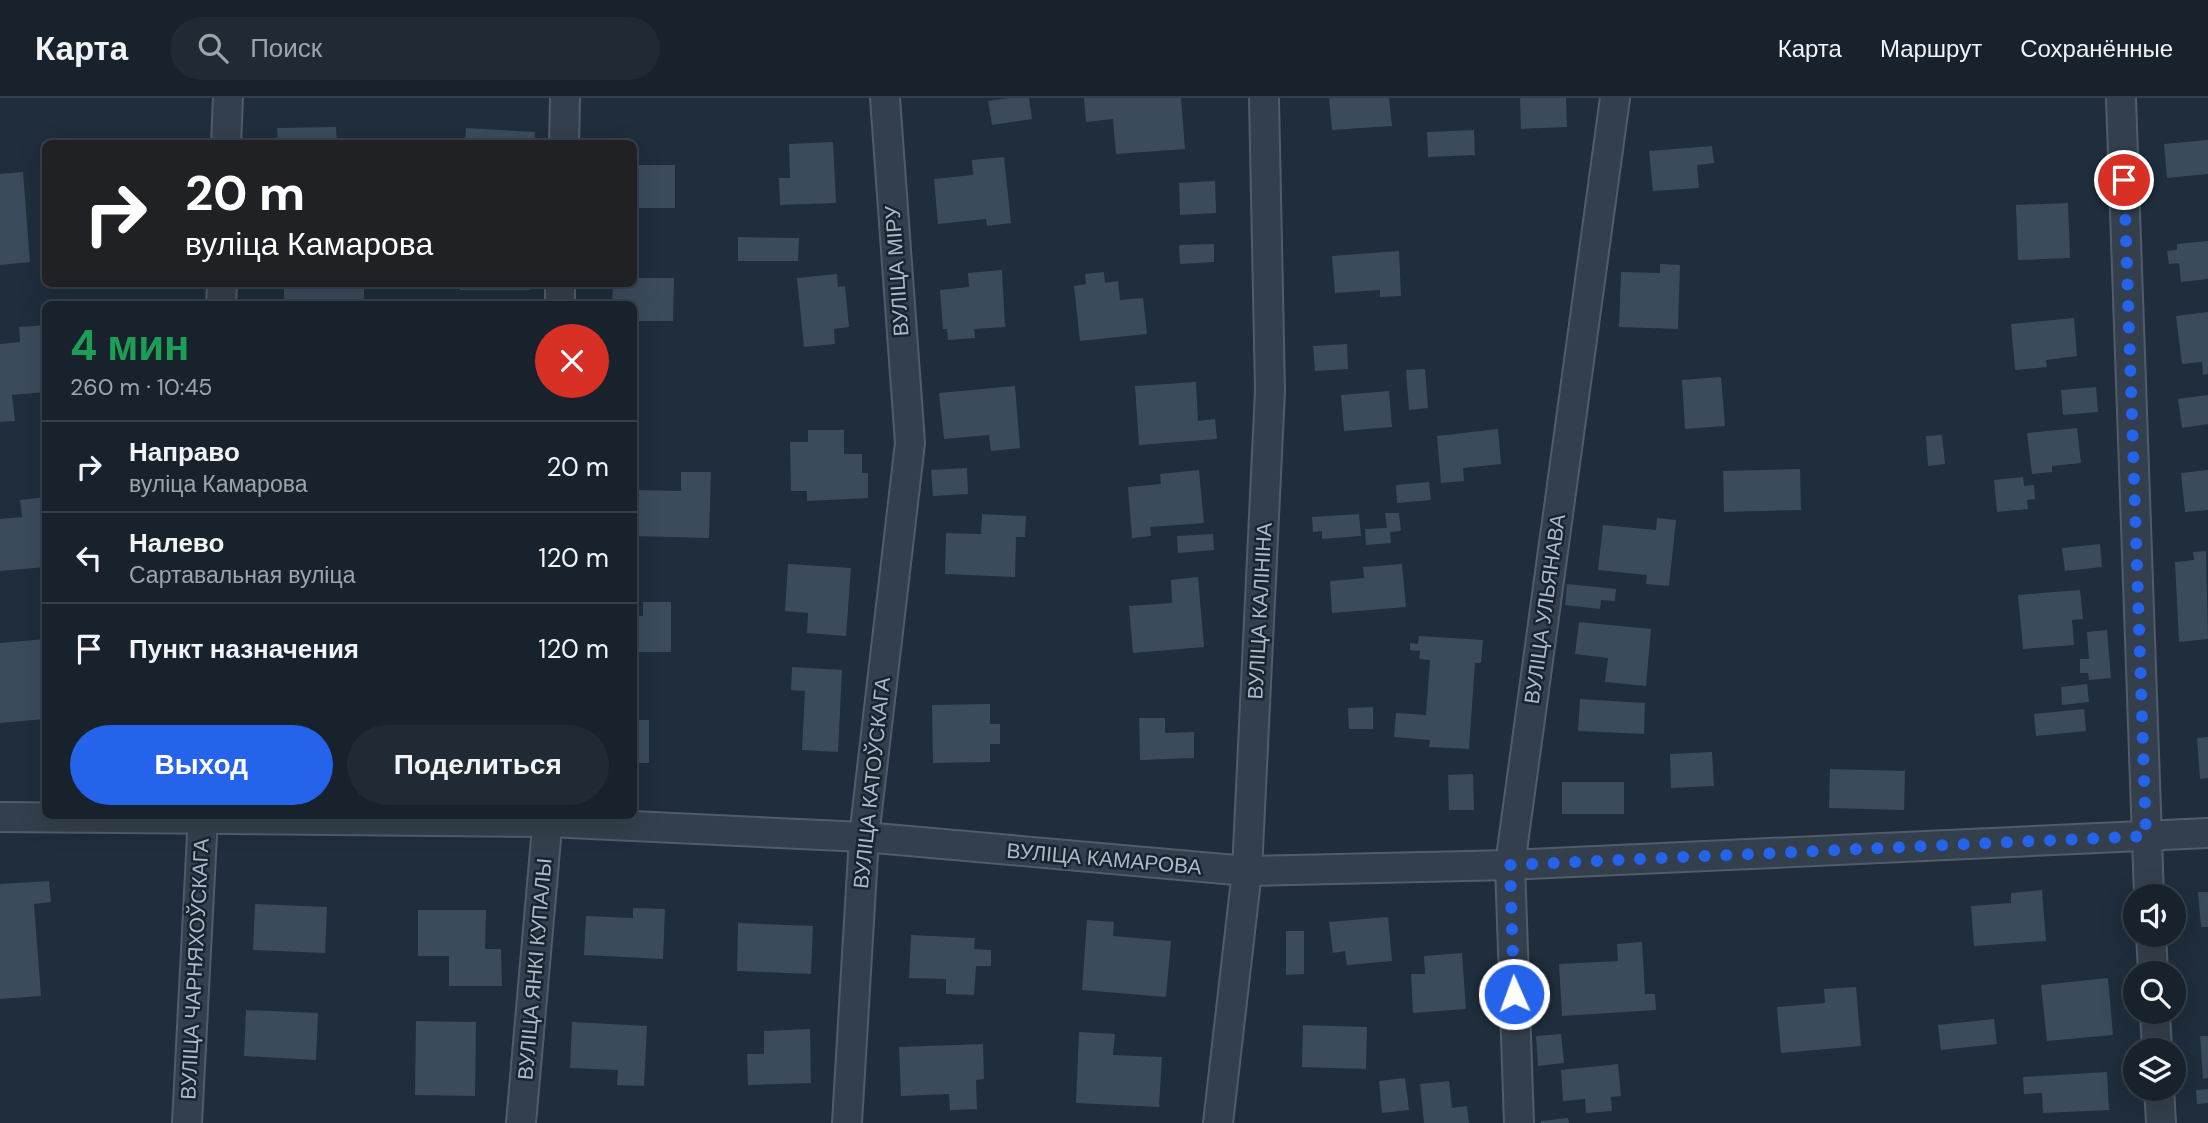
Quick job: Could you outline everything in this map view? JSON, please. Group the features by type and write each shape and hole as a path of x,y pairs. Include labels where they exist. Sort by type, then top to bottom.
{"street":[{"path":"226,140 228,98"},
{"path":"564,140 565,98"},
{"name":"ВУЛІЦА МІРУ","path":"885,98 910,443"},
{"name":"ВУЛІЦА КАЛІНІНА","path":"1219,1123 1247,871 1270,391 1264,98"},
{"name":"ВУЛІЦА УЛЬЯНАВА","path":"1519,1123 1510,865 1615,98"},
{"path":"2121,98 2148,884"},
{"name":"ВУЛІЦА КАТОЎСКАГА","path":"847,1123 863,837 910,443"},
{"name":"ВУЛІЦА КАМАРОВА","path":"0,817 42,817"},
{"name":"ВУЛІЦА ЧАРНЯХОЎСКАГА","path":"187,1123 203,819"},
{"name":"ВУЛІЦА КАМАРОВА","path":"548,819 863,837 1247,871 1510,865 2208,833"},
{"name":"ВУЛІЦА ЯНКІ КУПАЛЫ","path":"521,1123 548,819"},
{"path":"2160,1101 2161,1123"}],"building":[{"path":"1029,98 1032,119 992,125 988,101"},
{"path":"1084,98 1181,98 1185,149 1116,154 1113,119 1086,122"},
{"path":"1329,98 1389,98 1392,126 1332,130"},
{"path":"1520,98 1566,98 1567,127 1521,129"},
{"path":"336,127 337,140 278,140 277,128"},
{"path":"466,128 535,132 534,140 465,140"},
{"path":"1474,130 1475,155 1428,157 1427,132"},
{"path":"2208,140 2208,174 2167,178 2164,144"},
{"path":"833,142 836,203 780,205 779,178 790,178 789,144"},
{"path":"1712,146 1714,163 1697,165 1699,188 1653,191 1649,151"},
{"path":"1004,157 1011,223 987,226 986,219 938,224 934,179 973,175 972,160"},
{"path":"637,165 675,165 675,208 637,208"},
{"path":"23,172 30,262 0,265 0,174"},
{"path":"1215,181 1216,213 1180,215 1179,183"},
{"path":"2068,203 2070,258 2018,260 2016,205"},
{"path":"738,237 799,238 798,261 738,261"},
{"path":"2208,241 2208,279 2181,282 2179,263 2169,264 2167,251 2177,250 2177,244"},
{"path":"1214,244 1214,262 1180,264 1179,245"},
{"path":"1399,251 1401,296 1380,297 1380,290 1335,293 1332,256"},
{"path":"1660,264 1680,265 1678,329 1619,327 1621,272 1660,273"},
{"path":"1002,270 1005,327 974,329 975,338 948,340 947,329 943,329 940,290 969,287 968,273"},
{"path":"1104,272 1105,283 1118,281 1120,300 1143,298 1147,334 1080,341 1074,286 1086,284 1085,274"},
{"path":"837,274 838,287 845,286 849,327 834,329 835,344 804,347 797,278"},
{"path":"637,278 674,278 673,321 637,321 637,301 612,301 613,287 637,287"},
{"path":"284,287 364,287 364,301 284,300"},
{"path":"460,287 530,287 530,290 460,290"},
{"path":"2208,312 2208,374 2203,375 2202,362 2182,364 2176,316"},
{"path":"2074,318 2077,356 2046,360 2047,367 2015,370 2011,324"},
{"path":"42,325 42,392 12,395 15,421 0,422 0,344 20,342 19,327"},
{"path":"1347,344 1348,369 1315,371 1313,346"},
{"path":"1425,369 1428,408 1409,410 1406,370"},
{"path":"1721,377 1725,426 1685,429 1682,380"},
{"path":"1196,382 1198,421 1215,419 1217,439 1139,445 1135,386"},
{"path":"1015,386 1020,448 991,451 989,435 944,439 939,393"},
{"path":"2096,387 2098,412 2063,415 2061,390"},
{"path":"1389,391 1392,427 1344,431 1341,395"},
{"path":"2208,395 2208,424 2182,428 2178,399"},
{"path":"2077,428 2081,463 2052,466 2052,472 2032,474 2027,433"},
{"path":"1498,429 1501,464 1463,468 1464,481 1441,483 1437,436"},
{"path":"808,430 844,430 844,454 862,454 862,473 868,473 868,498 807,501 807,491 791,491 790,442 808,442"},
{"path":"1942,435 1945,464 1928,466 1926,436"},
{"path":"967,468 968,494 933,496 931,470"},
{"path":"1800,469 1801,510 1724,512 1723,471"},
{"path":"1199,470 1204,523 1150,527 1151,536 1132,538 1128,487 1161,484 1160,474"},
{"path":"2208,470 2208,510 2185,512 2181,473"},
{"path":"681,472 711,472 709,538 637,536 637,490 681,491"},
{"path":"2023,477 2024,486 2034,485 2035,499 2027,500 2028,509 1997,512 1994,480"},
{"path":"1429,482 1431,500 1397,503 1396,485"},
{"path":"42,497 42,567 0,571 0,519 22,517 20,500"},
{"path":"1385,513 1399,513 1401,531 1390,532 1391,543 1366,545 1365,529 1387,528"},
{"path":"982,514 1026,516 1025,537 1016,537 1015,577 945,574 946,533 981,534"},
{"path":"1359,514 1361,536 1322,539 1322,531 1313,532 1312,517"},
{"path":"1657,518 1676,520 1669,586 1646,584 1647,575 1598,570 1603,525 1656,530"},
{"path":"1213,534 1214,550 1178,553 1177,536"},
{"path":"2100,544 2102,567 2065,571 2062,548"},
{"path":"2206,551 2208,639 2179,642 2175,562 2194,560 2193,552"},
{"path":"788,564 851,568 846,636 807,633 808,613 785,611"},
{"path":"1402,564 1406,607 1332,613 1330,581 1364,578 1363,567"},
{"path":"1198,577 1204,647 1133,653 1129,606 1172,603 1171,580"},
{"path":"1567,584 1616,589 1615,601 1601,600 1600,609 1565,605"},
{"path":"2080,590 2083,619 2072,620 2074,645 2023,649 2018,595"},
{"path":"643,602 671,602 671,652 637,652 637,616 643,616"},
{"path":"1579,622 1651,629 1646,686 1605,682 1608,658 1575,654"},
{"path":"2107,630 2111,678 2089,680 2088,673 2080,673 2080,659 2089,659 2087,632"},
{"path":"1419,636 1483,640 1481,663 1475,663 1469,749 1429,747 1430,740 1394,737 1396,713 1426,715 1430,660 1419,659 1420,651 1410,650 1410,643 1418,644"},
{"path":"42,639 42,719 0,723 0,643"},
{"path":"792,667 842,670 838,752 802,750 805,691 791,690"},
{"path":"2087,684 2089,702 2062,705 2061,687"},
{"path":"1580,699 1645,703 1644,734 1578,731"},
{"path":"990,704 990,724 1000,724 1000,744 990,744 990,762 933,763 932,705"},
{"path":"1373,707 1373,729 1349,729 1348,708"},
{"path":"2084,709 2086,731 2036,736 2034,714"},
{"path":"1139,718 1165,718 1165,733 1194,732 1194,758 1140,760"},
{"path":"637,720 649,720 649,763 637,763"},
{"path":"2208,737 2208,778 2200,779 2197,738"},
{"path":"1712,752 1714,786 1671,788 1670,754"},
{"path":"1830,769 1905,771 1904,810 1829,808"},
{"path":"1473,774 1474,810 1449,810 1448,775"},
{"path":"1562,782 1624,782 1624,814 1562,814"},
{"path":"49,881 51,902 34,904 41,996 0,999 0,884"},
{"path":"2042,890 2046,941 1974,946 1971,906 2011,903 2011,893"},
{"path":"2198,892 2208,892 2208,927 2201,927"},
{"path":"255,904 327,907 325,953 253,950"},
{"path":"633,908 665,909 663,959 584,955 586,916 633,918"},
{"path":"418,910 486,910 485,949 501,949 502,986 449,986 449,956 418,956"},
{"path":"1388,917 1392,961 1347,965 1345,951 1333,953 1329,922"},
{"path":"1087,920 1114,922 1113,936 1171,941 1166,997 1082,990"},
{"path":"738,923 813,926 811,974 737,971"},
{"path":"1286,931 1304,931 1304,974 1286,975"},
{"path":"911,935 975,938 974,949 991,950 991,966 976,966 974,995 946,994 946,979 909,978"},
{"path":"1642,942 1645,994 1655,994 1656,1010 1562,1016 1559,964 1618,961 1617,944"},
{"path":"1462,953 1466,1009 1413,1013 1411,974 1425,974 1424,956"},
{"path":"2108,978 2113,1035 2047,1041 2041,985"},
{"path":"1856,987 1861,1046 1781,1053 1777,1007 1825,1003 1824,989"},
{"path":"246,1010 318,1013 316,1060 244,1056"},
{"path":"1994,1019 1997,1044 1941,1050 1938,1025"},
{"path":"416,1021 476,1022 475,1096 415,1095"},
{"path":"572,1022 647,1026 644,1086 617,1085 618,1070 570,1068"},
{"path":"1303,1025 1367,1027 1366,1069 1302,1067"},
{"path":"810,1029 811,1083 748,1085 747,1054 764,1054 764,1031"},
{"path":"1079,1032 1115,1034 1113,1055 1162,1057 1159,1107 1076,1103"},
{"path":"1561,1034 1564,1063 1538,1066 1536,1036"},
{"path":"2200,1036 2208,1036 2208,1078 2203,1079"},
{"path":"983,1044 984,1079 976,1080 977,1109 950,1110 949,1094 901,1096 899,1047"},
{"path":"1618,1064 1621,1096 1611,1097 1612,1111 1586,1113 1585,1099 1563,1101 1561,1070"},
{"path":"2107,1072 2109,1110 2043,1113 2042,1093 2024,1094 2023,1077"},
{"path":"1405,1078 1409,1110 1382,1113 1379,1081"},
{"path":"1449,1081 1452,1108 1467,1106 1469,1123 1424,1123 1420,1084"},
{"path":"2208,1089 2208,1103 2197,1104 2196,1090"},
{"path":"1568,1118 1569,1123 1541,1123 1541,1121"}],"route":[{"path":"1514,994 1510,865 2146,836 2124,180"}]}
